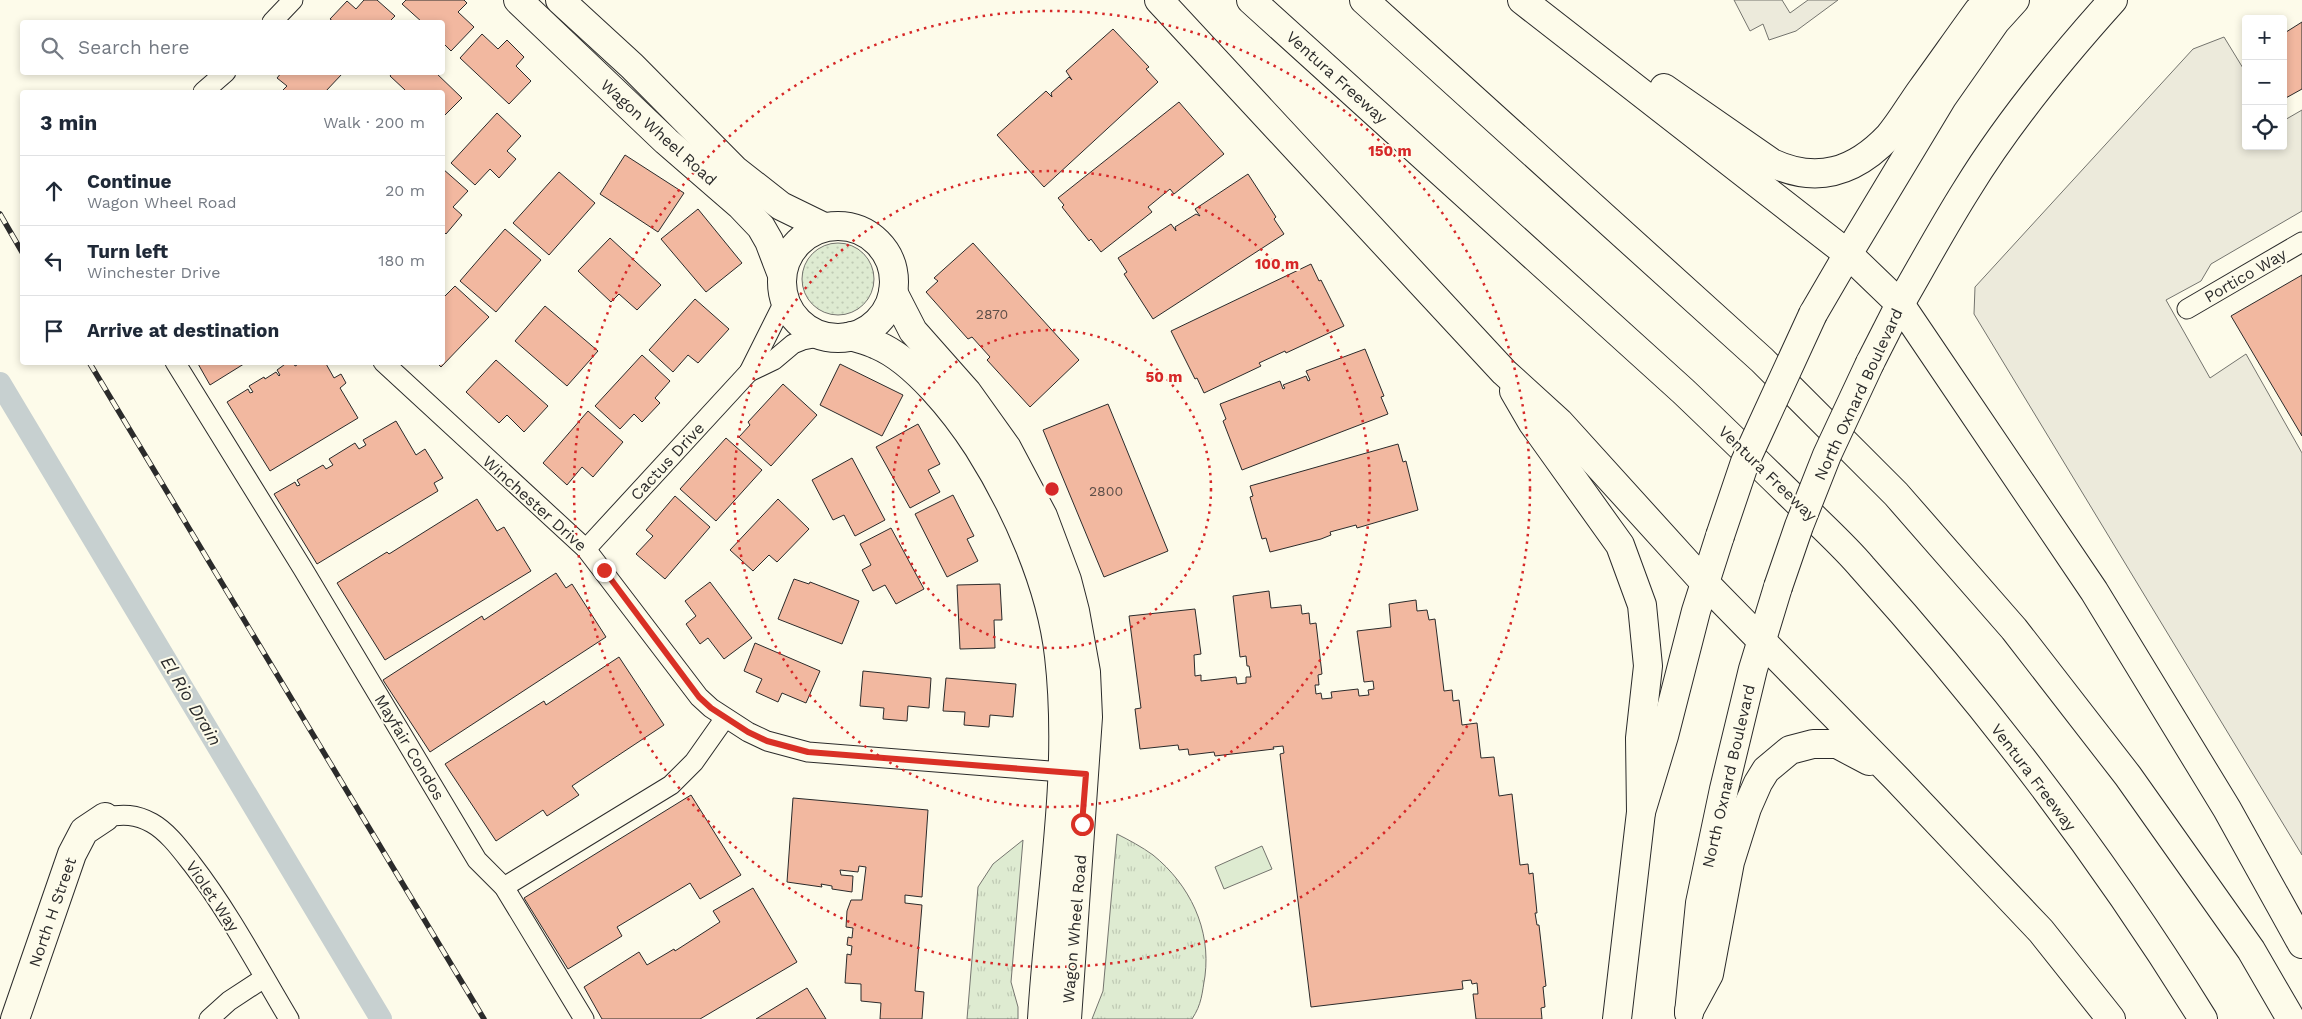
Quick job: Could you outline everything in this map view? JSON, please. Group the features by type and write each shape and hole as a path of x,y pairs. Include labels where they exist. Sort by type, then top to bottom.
{"main road":[{"name":"Wagon Wheel Road","path":"518,0 666,140 742,206 761,227 769,241 783,288"},
{"name":"Wagon Wheel Road","path":"560,0 632,66 735,170 781,206 824,227"},
{"path":"1159,0 1504,372 1560,422 1706,583 1897,779 2040,931 2111,1019"},
{"name":"Ventura Freeway","path":"1251,0 1690,398 1861,565 1941,658 2036,779 2095,858 2173,970 2203,1019"},
{"path":"1364,0 1762,360 1896,494 2014,629 2128,776 2251,950 2291,1019"},
{"path":"1522,0 1848,254 1900,304 2094,591 2227,809 2302,944"},
{"path":"1569,35 1625,61 1772,163 1799,172 1827,173 1856,163 1889,136 1978,11 1993,0"},
{"path":"1641,812 1664,736 1696,611 1720,536 1746,462 1813,314 1942,98 1996,22 2015,0"},
{"name":"North Oxnard Boulevard","path":"1688,1015 1700,903 1726,780 1762,639 1778,587 1799,526 1827,455 1900,304 1967,188 2034,92 2113,0"},
{"path":"838,225 853,227 869,235 882,247 891,262 894,277 893,292 888,307 879,320 866,330 852,336 838,338 824,336 807,328 794,316 783,288 786,259 795,245 808,234 824,227 838,225"},
{"name":"Wagon Wheel Road","path":"893,292 913,331 967,392 1007,448 1031,492 1052,539 1075,611 1084,663 1088,717 1074,773 1042,1019"},
{"name":"Wagon Wheel Road","path":"852,336 892,353 931,386 968,432 988,463 1012,509 1038,571 1059,654 1064,715 1074,773 1067,1019"},
{"path":"1504,372 1532,422 1620,545 1642,605 1648,666 1640,738 1641,812 1616,1019"},
{"path":"1688,1015 1709,974 1730,862 1747,808 1766,770 1790,750 1813,744 1837,744 1860,755 1897,779"},
{"name":"North H Street","path":"15,1019 72,854 84,831 105,817"}],"street":[{"path":"274,20 293,0"},
{"path":"205,90 223,75"},
{"name":"Portico Way","path":"2187,309 2302,242"},
{"name":"Cactus Drive","path":"586,549 749,372 783,288"},
{"name":"Cactus Drive","path":"749,372 774,360 793,344 824,336"},
{"name":"Mayfair Condos","path":"177,365 303,569 477,860 504,887 584,1019"},
{"name":"Winchester Drive","path":"386,365 586,549 699,697 724,718 767,741 808,752 1074,773"},
{"path":"504,887 671,785 694,762 724,718"},
{"name":"Violet Way","path":"105,817 123,814 137,816 154,824 179,846 213,891 289,1019"},
{"path":"209,1019 229,1001 264,978"}],"green space":[{"path":"838,243 858,249 868,259 874,279 868,299 858,309 838,315 818,309 808,299 802,279 808,259 818,249"},
{"path":"1117,834 1149,852 1166,867 1178,880 1195,909 1205,941 1206,959 1201,998 1192,1019 1092,1019 1103,991"},
{"path":"1023,840 1011,982 1018,1007 1018,1019 967,1019 978,887 993,864"},
{"path":"1262,846 1272,869 1224,889 1215,867"}],"shaded area":[{"path":"1734,0 1782,0 1790,13 1808,0 1838,0 1796,31 1769,40 1763,24 1750,31"},
{"path":"2224,37 2242,66 2242,150 2287,150 2287,119 2302,110 2302,211 2211,264 2201,281 2166,300 2210,378 2246,354 2302,453 2302,855 1974,314 1975,287 2193,49"}],"building":[{"path":"364,0 377,0 395,16 391,20 330,19 347,1 356,9"},
{"path":"406,0 464,0 467,3 458,12 474,27 451,51 445,45 445,20 420,20 402,4"},
{"path":"2302,22 2302,89 2287,97 2287,60 2287,31"},
{"path":"1113,29 1149,67 1146,69 1158,82 1044,187 997,135 1046,91 1052,97 1051,93 1069,77 1072,80 1066,71"},
{"path":"482,34 498,49 507,40 524,57 516,66 531,81 509,104 460,58"},
{"path":"280,75 341,75 327,90 283,90 287,86 277,78"},
{"path":"438,75 462,98 445,115 445,90 405,90 390,76"},
{"path":"1179,102 1224,154 1174,194 1170,189 1148,207 1152,212 1101,252 1091,239 1089,241 1062,207 1064,205 1058,198"},
{"path":"497,113 521,136 507,151 516,159 499,178 490,169 475,185 451,163"},
{"path":"625,155 684,193 658,232 600,194"},
{"path":"445,171 468,191 453,207 462,215 446,234"},
{"path":"559,172 595,203 549,255 513,223"},
{"path":"1248,174 1276,217 1274,219 1284,234 1153,319 1124,274 1127,272 1118,258 1171,224 1176,231 1175,227 1196,214 1200,216 1195,209"},
{"path":"698,209 742,263 706,292 661,239"},
{"path":"505,229 541,260 496,312 460,281"},
{"path":"610,238 661,285 637,310 619,294 611,302 578,271"},
{"path":"973,243 1079,360 1030,407 987,360 990,357 972,337 968,339 926,292 938,281 934,278"},
{"path":"1311,264 1344,326 1286,353 1285,351 1259,363 1261,366 1204,393 1171,331"},
{"path":"2302,275 2302,436 2231,316"},
{"path":"455,286 489,317 445,363 445,296"},
{"path":"695,299 729,329 698,363 688,355 673,372 649,350"},
{"path":"545,306 598,351 567,386 515,341"},
{"path":"1365,349 1384,396 1381,397 1388,414 1242,470 1223,421 1226,419 1220,404 1280,381 1283,389 1285,388 1283,385 1306,376 1308,381 1310,380 1306,371"},
{"path":"642,355 670,381 655,398 660,403 642,422 634,414 620,429 595,406"},
{"path":"496,360 548,406 524,432 507,415 499,423 466,392"},
{"path":"840,364 903,395 882,436 820,405"},
{"path":"199,365 242,365 210,385"},
{"path":"284,365 327,365 334,378 341,374 346,383 340,388 358,418 270,471 227,402 248,389 250,393 253,392 249,386 264,377 265,379 276,372 279,376 277,370"},
{"path":"783,384 817,415 771,466 739,437 750,425 748,422"},
{"path":"1108,404 1168,551 1104,577 1043,430"},
{"path":"588,411 623,442 593,477 582,467 567,485 543,463"},
{"path":"396,421 416,455 425,449 443,478 434,483 438,491 317,564 274,494 295,482 297,486 300,485 297,480 323,465 326,469 333,465 329,459 355,443 359,449 366,445 363,440"},
{"path":"918,424 940,464 928,470 940,492 910,508 876,447"},
{"path":"726,438 762,470 716,521 680,489"},
{"path":"1398,444 1403,462 1406,461 1418,510 1357,528 1356,525 1330,532 1331,535 1321,539 1270,552 1266,538 1262,539 1250,497 1253,496 1250,486"},
{"path":"852,458 885,520 855,536 844,515 833,520 812,480"},
{"path":"953,495 974,536 967,539 978,561 947,577 915,514"},
{"path":"675,496 710,527 665,579 636,554 653,536 646,530"},
{"path":"477,499 497,531 504,527 531,571 385,660 337,583 387,552 389,554"},
{"path":"778,499 809,529 777,562 769,555 753,571 730,550"},
{"path":"891,528 924,589 896,604 885,585 873,591 862,570 871,565 860,544"},
{"path":"556,573 566,588 572,584 606,637 430,752 383,680 482,616 484,620"},
{"path":"794,579 809,584 810,582 859,601 842,644 778,619"},
{"path":"710,582 752,638 724,659 708,638 700,644 686,624 696,616 685,601"},
{"path":"1000,584 1002,620 994,620 995,648 960,649 957,585"},
{"path":"1269,591 1271,608 1301,605 1302,614 1309,613 1310,624 1316,623 1322,674 1318,675 1319,685 1315,685 1316,694 1321,693 1322,699 1332,698 1331,692 1358,689 1359,696 1369,695 1368,690 1374,689 1373,681 1364,682 1357,631 1391,627 1389,604 1416,600 1417,611 1427,610 1429,620 1435,619 1444,691 1452,690 1453,701 1459,700 1462,725 1477,723 1481,758 1494,757 1499,796 1512,794 1520,865 1528,864 1529,874 1533,873 1537,913 1535,913 1537,925 1539,925 1546,986 1543,987 1545,1007 1541,1008 1542,1019 1476,1019 1473,994 1478,994 1477,983 1472,984 1471,980 1462,981 1463,989 1311,1007 1280,754 1284,753 1283,746 1273,747 1274,749 1215,756 1214,752 1189,755 1188,749 1179,750 1178,745 1140,749 1135,709 1141,708 1129,616 1195,609 1201,654 1194,655 1195,676 1201,675 1201,681 1236,677 1237,684 1246,683 1246,677 1251,677 1246,656 1240,657 1233,596"},
{"path":"755,643 820,671 806,703 782,693 778,702 756,692 762,679 744,671"},
{"path":"619,657 664,725 572,786 579,795 547,816 543,810 496,841 445,764 544,701 546,705"},
{"path":"863,671 931,678 929,708 908,706 907,721 883,719 884,708 860,706"},
{"path":"946,678 1016,684 1013,717 990,715 989,727 964,725 965,712 943,711"},
{"path":"691,795 741,875 700,899 690,883 617,927 622,936 568,969 524,898"},
{"path":"793,798 928,810 922,897 905,895 905,903 922,905 915,991 924,992 922,1019 880,1019 881,1003 861,1001 861,984 845,983 847,954 851,955 852,946 847,945 848,937 852,938 853,928 846,927 847,911 851,900 862,900 866,867 859,866 858,872 840,870 841,875 853,876 852,892 832,889 832,886 821,884 822,887 787,882"},
{"path":"753,888 797,962 700,1019 602,1019 584,987 639,952 647,965 674,949 675,951 720,922 713,911"},
{"path":"807,988 826,1019 756,1019"}],"waterway":[{"name":"El Rio Drain","path":"0,383 381,1019"}],"railway":[{"path":"0,214 20,249"},
{"path":"91,365 484,1019"}],"route":[{"path":"604,570 699,697 724,718 748,732 767,741 808,752 1086,774 1082,824"}]}
